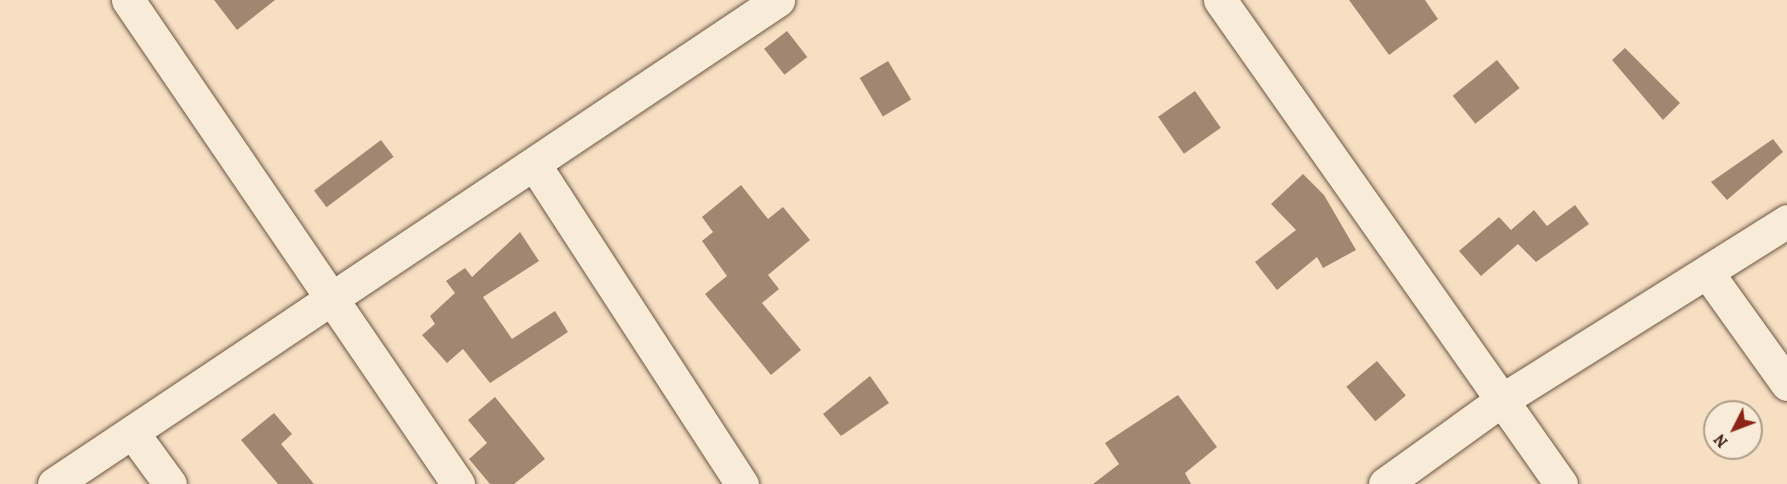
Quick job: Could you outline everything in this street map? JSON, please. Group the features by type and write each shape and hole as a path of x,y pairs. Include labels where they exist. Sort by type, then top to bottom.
{"street":[{"path":"128,0 458,484"},
{"path":"54,484 778,0"},
{"path":"1220,0 1561,484"},
{"path":"534,164 742,484"},
{"path":"1385,484 1502,400 1709,275 1787,221"},
{"path":"1709,275 1787,384"},
{"path":"132,432 170,484"}],"building":[{"path":"214,0 275,0 237,30"},
{"path":"1349,0 1425,0 1438,19 1389,55"},
{"path":"787,31 807,57 784,75 764,49"},
{"path":"1625,48 1680,103 1663,120 1612,60"},
{"path":"1497,60 1520,88 1475,124 1453,96"},
{"path":"888,61 911,100 883,117 860,78"},
{"path":"1195,91 1221,128 1184,154 1158,117"},
{"path":"1773,139 1783,152 1727,200 1711,182"},
{"path":"381,140 394,157 327,207 314,191"},
{"path":"1303,174 1324,195 1356,250 1323,268 1317,257 1277,290 1255,262 1296,230 1271,204"},
{"path":"741,185 768,219 783,207 810,240 768,275 779,289 762,303 801,350 771,375 705,294 727,276 702,241 713,232 702,217"},
{"path":"1575,205 1589,224 1536,262 1518,244 1481,276 1459,251 1499,217 1511,230 1534,210 1547,226"},
{"path":"520,232 539,261 483,297 512,339 555,311 568,332 490,383 463,349 447,363 422,335 435,324 430,316 455,293 446,281 465,268 472,277"},
{"path":"1377,361 1406,395 1375,421 1346,387"},
{"path":"870,376 889,403 841,436 823,414"},
{"path":"1178,395 1217,447 1185,473 1191,484 1093,484 1119,464 1105,443"},
{"path":"495,397 545,459 514,484 490,484 469,459 487,443 468,420"},
{"path":"274,413 292,434 281,444 314,484 278,484 241,440"}]}
